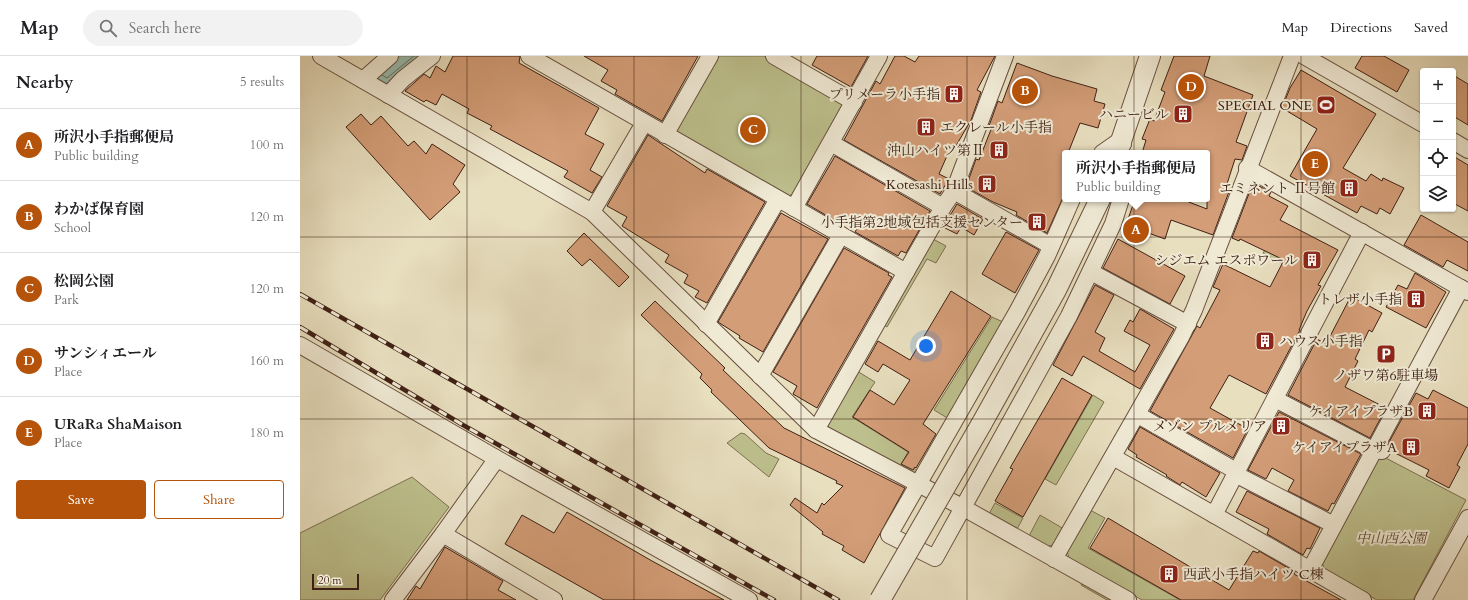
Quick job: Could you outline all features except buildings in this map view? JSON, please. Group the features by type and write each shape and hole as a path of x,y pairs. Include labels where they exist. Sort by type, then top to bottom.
{"street":[{"path":"321,56 592,212 816,430 962,507 1128,600"},
{"path":"363,80 390,56"},
{"path":"388,95 403,79 432,56"},
{"path":"529,56 906,272"},
{"path":"665,135 710,56"},
{"path":"774,56 854,102"},
{"path":"794,208 879,56"},
{"path":"816,430 943,206 954,192 1005,56"},
{"path":"1121,148 1150,56"},
{"path":"1054,559 1138,415 1188,324 1247,168 1292,56"},
{"path":"1304,56 1420,122"},
{"path":"592,212 644,123"},
{"path":"831,143 943,206"},
{"path":"1456,143 1468,150"},
{"path":"1247,168 1464,290 1378,450 1334,525 1310,570"},
{"path":"954,192 1051,246"},
{"path":"706,324 778,199"},
{"path":"1071,202 1051,246 1017,312 889,535 935,558 962,507 1066,323 1114,224 1120,202"},
{"path":"880,600 982,423 1056,290 1099,202"},
{"path":"1214,515 1362,232"},
{"path":"760,376 841,235"},
{"path":"1091,272 1188,324"},
{"path":"300,345 494,457 749,600"},
{"path":"1275,399 1378,450"},
{"path":"1138,415 1236,472 1334,525"},
{"path":"393,600 493,464 494,457"},
{"path":"1113,457 1363,600"},
{"path":"1423,600 1468,517"},
{"path":"443,534 554,600"}],"green space":[{"path":"714,56 765,56 841,99 843,106 794,194 788,196 677,133 675,126"},
{"path":"933,239 946,246 936,263 927,259 887,327 884,325"},
{"path":"1267,247 1306,276 1263,253"},
{"path":"992,317 1003,322 949,419 934,410"},
{"path":"857,371 875,382 852,417 908,452 902,463 919,471 913,473 830,432 827,423"},
{"path":"1093,395 1104,402 1056,485 1045,479"},
{"path":"741,433 745,434 766,453 779,459 769,477 727,443"},
{"name":"中山西公園","path":"1380,455 1466,500 1413,600 1377,600 1325,571 1322,562"},
{"path":"412,477 449,507 380,600 300,600 300,533"},
{"path":"995,503 1023,518 1017,529 989,514"},
{"path":"1090,510 1105,518 1088,548 1180,600 1142,600 1069,558 1067,551"},
{"path":"1040,515 1064,529 1055,545 1048,546 1029,536"},
{"path":"1083,582 1115,600 1107,600 1081,585"}],"water":[{"path":"398,56 420,56 387,84 373,76"}],"railway":[{"path":"300,294 838,600"},
{"path":"300,327 463,425 774,600"}],"place":[{"name":"サンシィエール","path":"1191,87"},
{"name":"わかば保育園","path":"1025,91"},
{"name":"プリメーラ小手指","path":"954,94"},
{"name":"SPECIAL ONE","path":"1326,105"},
{"name":"ハニービル","path":"1183,114"},
{"name":"エクレール小手指","path":"926,127"},
{"name":"松岡公園","path":"753,130"},
{"name":"沖山ハイツ第Ⅱ","path":"999,150"},
{"name":"URaRa ShaMaison","path":"1315,164"},
{"name":"Kotesashi Hills","path":"987,184"},
{"name":"エミネント Ⅱ号館","path":"1349,188"},
{"name":"小手指第2地域包括支援センター","path":"1037,222"},
{"name":"所沢小手指郵便局","path":"1136,230"},
{"name":"シジエム エスポワール","path":"1312,260"},
{"name":"トレザ小手指","path":"1416,299"},
{"name":"ハウス小手指","path":"1265,341"},
{"name":"ノザワ第6駐車場","path":"1386,354"},
{"name":"ケイアイプラザB","path":"1427,411"},
{"name":"メゾン プルメリア","path":"1281,426"},
{"name":"ケイアイプラザA","path":"1411,447"},
{"name":"西武小手指ハイツ C棟","path":"1169,574"}]}
